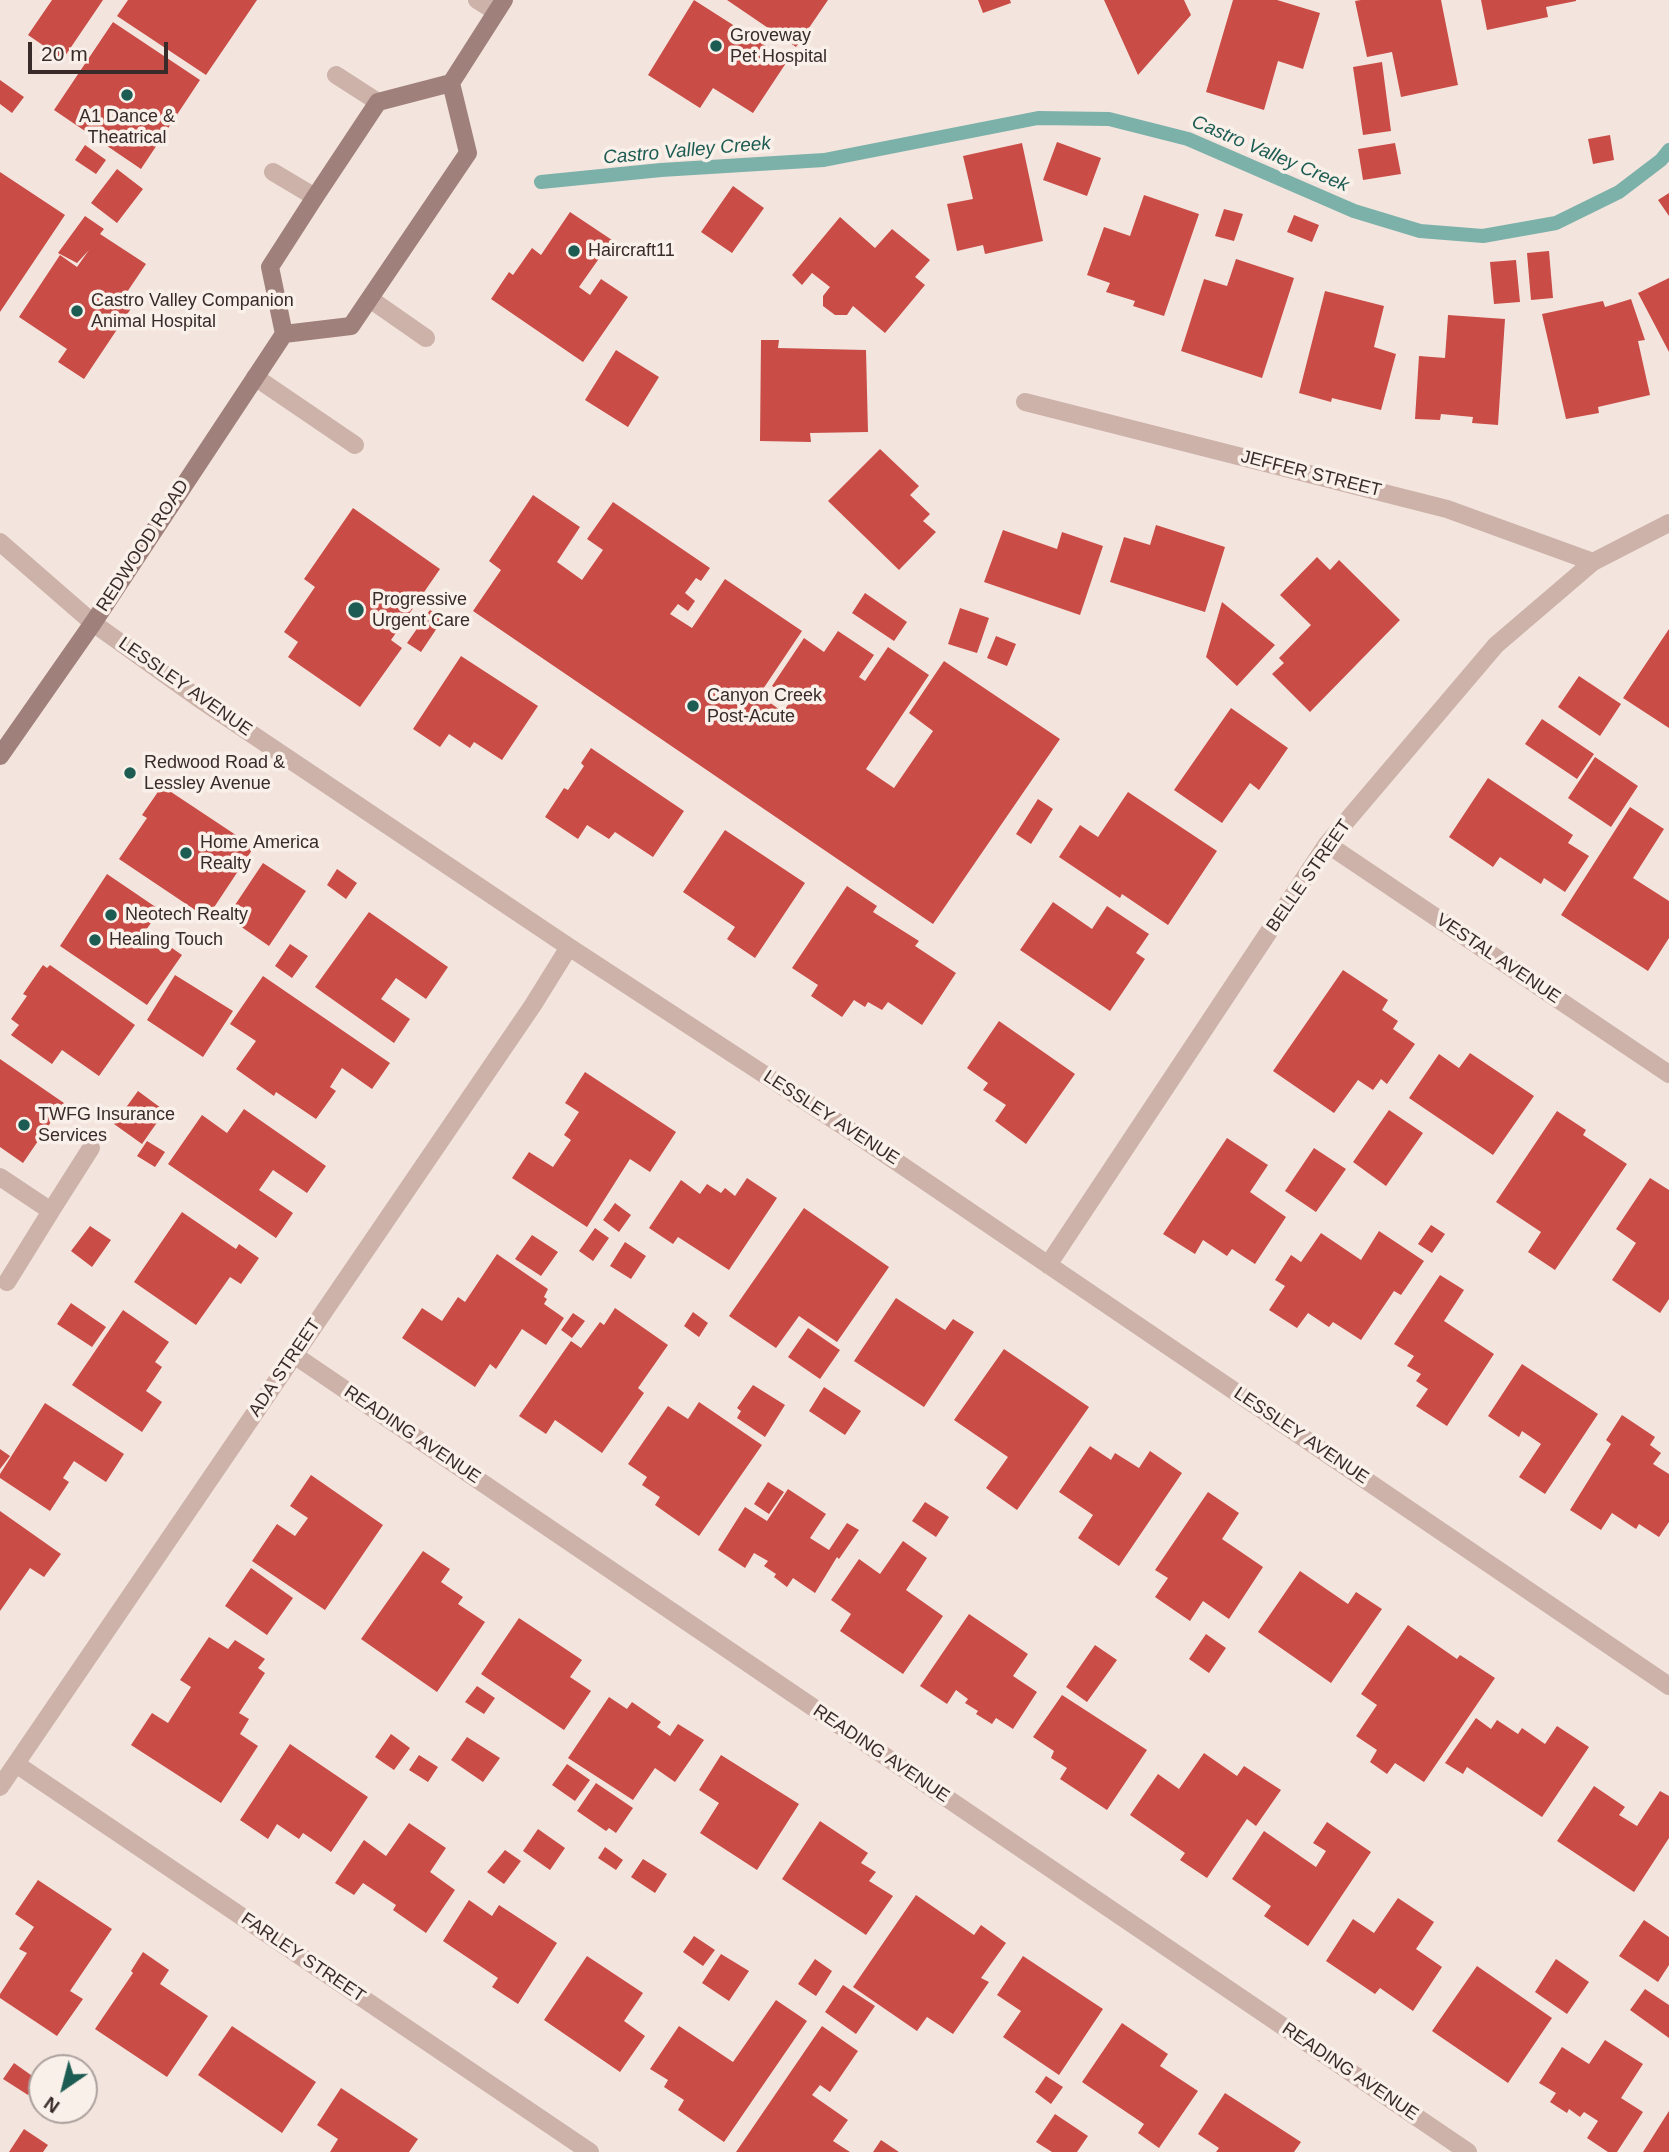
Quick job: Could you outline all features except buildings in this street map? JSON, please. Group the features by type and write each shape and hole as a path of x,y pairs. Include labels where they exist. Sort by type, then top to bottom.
{"main road":[{"path":"451,83 468,153 351,326 284,334 270,267 315,197 378,102 451,83 500,6"},
{"name":"REDWOOD ROAD","path":"0,756 93,623 284,334"}],"street":[{"path":"477,0 500,6"},
{"path":"336,75 378,102"},
{"path":"273,172 315,197"},
{"path":"370,299 426,338"},
{"path":"255,377 355,445"},
{"name":"JEFFER STREET","path":"1025,402 1447,509 1594,562"},
{"name":"BELLE STREET","path":"1048,1265 1327,844 1496,645 1594,562 1669,523"},
{"name":"LESSLEY AVENUE","path":"0,542 93,623 198,698 569,947 869,1142 1669,1686"},
{"name":"VESTAL AVENUE","path":"1327,844 1669,1074"},
{"name":"ADA STREET","path":"0,1787 533,1005 569,947"},
{"path":"7,1282 91,1148"},
{"path":"0,1177 51,1211"},
{"name":"READING AVENUE","path":"294,1355 1468,2152"},
{"name":"FARLEY STREET","path":"16,1764 590,2152"}],"waterway":[{"name":"Castro Valley Creek","path":"541,182 661,170 824,160 1038,118 1109,119 1188,139 1354,211 1420,231 1483,236 1556,223 1619,192 1661,160 1669,150"}],"place":[{"name":"Groveway Pet Hospital","path":"716,46"},
{"name":"A1 Dance & Theatrical","path":"127,95"},
{"name":"Haircraft11","path":"574,251"},
{"name":"Castro Valley Companion Animal Hospital","path":"77,311"},
{"name":"Progressive Urgent Care","path":"356,610"},
{"name":"Canyon Creek Post-Acute","path":"693,706"},
{"name":"Redwood Road & Lessley Avenue","path":"130,773"},
{"name":"Home America Realty","path":"186,853"},
{"name":"Neotech Realty","path":"111,915"},
{"name":"Healing Touch","path":"95,940"},
{"name":"TWFG Insurance Services","path":"24,1125"}]}
